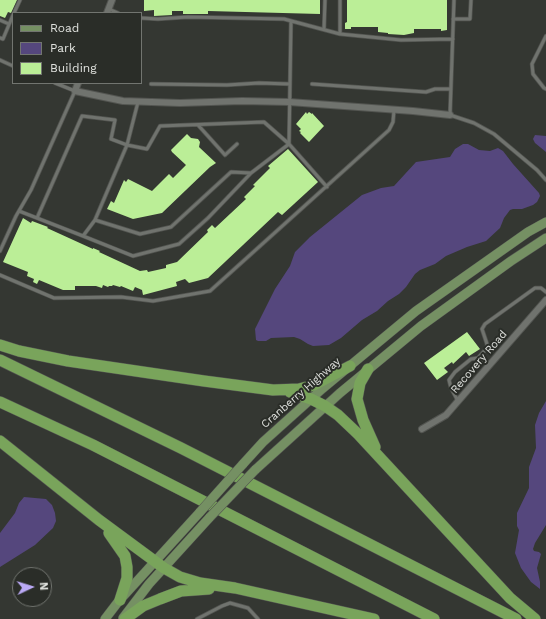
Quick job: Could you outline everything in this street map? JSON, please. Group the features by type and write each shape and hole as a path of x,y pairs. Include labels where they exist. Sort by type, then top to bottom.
{"highway":[{"path":"0,345 68,361 294,393 325,406 338,415 358,434 510,598 535,619"},
{"path":"0,360 181,448 516,619"},
{"path":"274,390 299,389 314,385 350,366"},
{"path":"368,368 360,384 357,398 363,420 378,455"},
{"path":"0,402 100,449 434,619"},
{"path":"0,441 99,520 160,565 180,577 200,583 235,588 374,619"},
{"path":"99,520 120,547 125,556 127,578 120,600"},
{"path":"123,619 143,606 181,591 235,588"}],"main road":[{"name":"Cranberry Highway","path":"123,619 149,584 160,565 200,512 263,442 311,399 416,311 528,232 546,222"},
{"name":"Cranberry Highway","path":"105,619 120,600 160,565 256,470 368,368 465,293 546,238"}],"street":[{"path":"108,11 112,0"},
{"path":"78,84 75,91 123,101 290,102 450,115"},
{"name":"Recovery Road","path":"422,429 446,415 546,300"}],"lane":[{"path":"15,12 20,0"},
{"path":"324,29 325,0"},
{"path":"340,0 340,34"},
{"path":"454,0 450,115 474,123 494,134 528,162 546,180"},
{"path":"453,19 470,19 471,0"},
{"path":"142,18 158,19 188,17 284,19 340,34 402,40 452,39"},
{"path":"0,38 3,39 12,18"},
{"path":"0,20 9,24"},
{"path":"289,144 291,21"},
{"path":"546,36 532,64 533,74 546,89"},
{"path":"0,60 12,66"},
{"path":"0,252 19,211 31,190 75,91 58,84"},
{"path":"152,84 290,84"},
{"path":"312,84 426,92 435,89 451,89"},
{"path":"83,236 95,220 127,145 138,102"},
{"path":"0,275 54,298 121,297 153,301 210,291 389,130 393,122 394,110"},
{"path":"37,218 82,116 114,120 111,139 127,145 147,149 160,126 264,122 289,144 327,187"},
{"path":"198,125 225,155 237,144"},
{"path":"19,211 133,256 179,244 208,218 251,173 289,144"},
{"path":"95,220 140,234 171,227 232,172 251,173"},
{"path":"478,358 487,348 482,329 485,324 535,288 541,288 546,292"},
{"path":"458,401 451,388 450,380 455,372 471,359 478,358 491,363"},
{"path":"197,619 230,603 248,608 258,619"}],"green space":[{"path":"535,135 546,136 546,152 535,143 533,139"},
{"path":"463,144 468,144 479,150 490,151 498,148 503,151 539,193 540,196 537,202 522,209 510,210 504,218 500,228 486,241 446,256 435,264 420,270 399,294 377,311 362,320 341,338 329,345 313,346 294,337 271,338 266,341 256,340 255,329 275,289 290,266 295,252 310,237 362,195 381,188 394,186 416,162 450,157 455,149"},
{"path":"546,401 546,525 533,549 541,554 537,568 540,589 531,582 521,568 515,553 519,530 517,526 517,513 529,488 529,467 536,448 535,425 539,413"},
{"path":"24,497 46,499 52,505 56,521 53,528 35,545 0,567 0,533 15,513 19,503"}],"building":[{"path":"0,0 17,0 11,13 8,12 5,18 0,16"},
{"path":"144,0 320,0 320,14 208,11 208,14 183,14 183,11 172,11 172,15 154,16 154,10 144,11"},
{"path":"347,0 447,0 447,30 414,29 414,33 404,35 378,32 378,27 351,27 351,29 345,29 345,23 347,22"},
{"path":"306,112 307,114 309,112 312,113 324,126 309,142 300,133 301,132 299,131 301,129 296,124"},
{"path":"187,134 191,138 198,139 200,142 199,147 216,163 162,213 133,219 107,209 111,201 114,203 124,180 126,182 128,179 152,191 169,174 173,178 186,165 171,150"},
{"path":"288,149 318,182 282,215 278,212 208,278 189,283 185,279 176,282 177,286 143,295 142,290 135,287 133,291 121,286 113,285 108,287 103,285 102,288 96,286 75,286 75,290 63,290 39,280 37,284 33,282 34,279 27,276 28,272 3,262 23,218 31,223 32,221 48,227 47,228 100,251 99,252 140,271 147,270 148,272 166,268 166,265 177,262 208,232 207,230 212,225 215,228 246,199 244,197 255,186 253,185 270,168 268,166"},
{"path":"467,332 480,349 469,356 466,352 453,364 452,362 444,368 448,372 437,380 424,363"}]}
